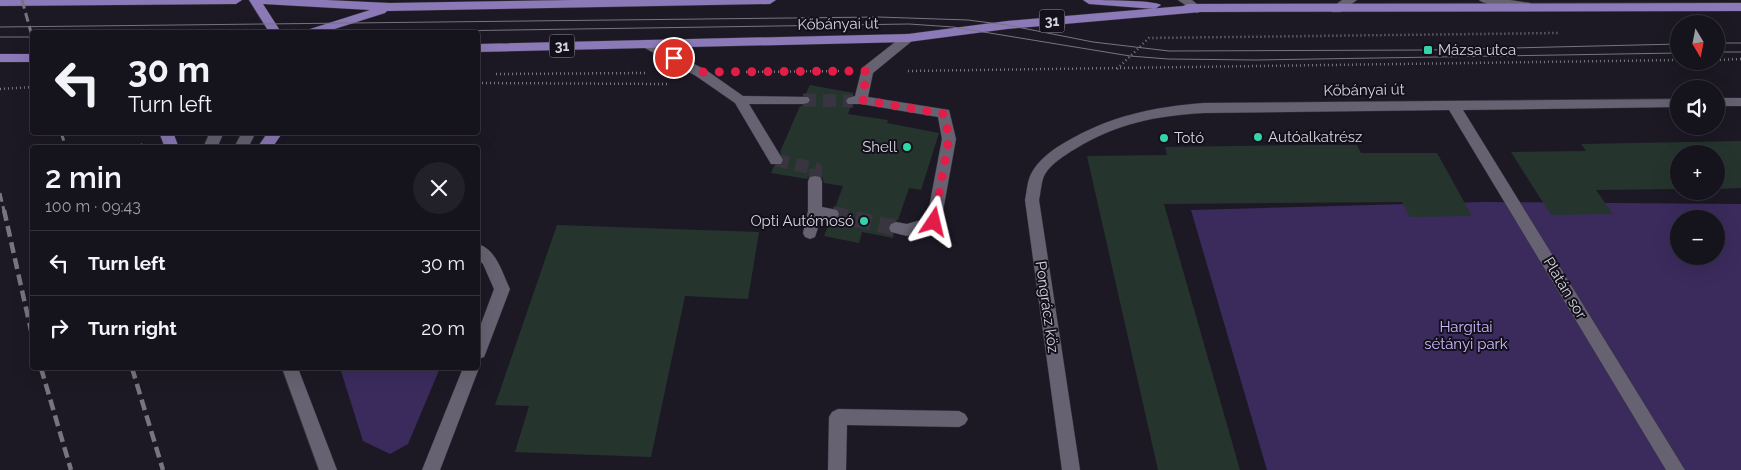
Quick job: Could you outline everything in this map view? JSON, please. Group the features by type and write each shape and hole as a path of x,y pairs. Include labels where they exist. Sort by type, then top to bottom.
{"main road":[{"path":"0,2 236,0"},
{"path":"256,0 390,7 770,0"},
{"path":"256,0 275,30"},
{"name":"Kőbányai út","path":"1089,0 1197,9 1538,8 1716,4 1741,7"},
{"path":"320,30 390,7"},
{"name":"Kőbányai út","path":"480,48 908,38 1007,25 1197,9"},
{"path":"0,58 30,58"}],"street":[{"path":"1184,0 1197,9"},
{"path":"1336,9 1351,0"},
{"path":"1485,0 1538,8"},
{"path":"896,228 907,230 934,222 949,138 944,114 857,100 867,71 908,38"},
{"path":"647,44 702,72 740,100 776,160"},
{"path":"740,100 803,100"},
{"path":"1725,102 1741,102"},
{"name":"Kőbányai út","path":"1059,153 1082,137 1112,122 1154,112 1204,108 1670,103"},
{"name":"Platán sor","path":"1454,105 1676,470"},
{"name":"Pongrácz köz","path":"1059,153 1039,172 1032,200 1071,470"},
{"path":"810,233 815,211 815,181"},
{"path":"815,211 832,214"},
{"path":"480,252 489,260 502,289 480,347"},
{"path":"291,370 328,470"},
{"path":"431,470 470,370"},
{"path":"837,470 838,417 959,419"}],"path":[{"path":"1116,69 1149,38 1560,33"},
{"path":"1725,60 1741,59"},
{"path":"480,83 672,84 702,72 1116,69 1670,60"},
{"path":"487,74 653,73"},
{"path":"0,89 30,87"}],"green space":[{"name":"Hargitai sétányi park","path":"1483,202 1741,204 1741,470 1267,470 1191,210"},
{"path":"341,370 439,370 408,444 390,454 363,441"}],"building":[{"path":"810,85 854,93 844,100 846,105 851,106 848,114 888,120 887,123 939,133 921,190 909,188 898,220 890,222 887,227 889,233 894,235 893,238 862,232 859,243 824,236 830,221 838,220 841,215 839,209 835,208 843,186 824,183 822,176 815,174 810,175 807,179 771,173 774,166 781,166 785,161 780,152 800,106 808,105 812,101 810,96 805,95"},
{"path":"1741,141 1741,188 1725,189 1725,145 1670,145 1670,189 1596,190 1613,214 1551,215 1511,152 1586,151 1581,144"},
{"path":"1357,145 1361,153 1437,153 1472,216 1410,217 1402,202 1164,204 1240,470 1158,470 1087,156 1167,155 1165,147"},
{"path":"557,225 759,232 748,299 685,296 651,457 515,452 529,406 495,405"}],"tunnel":[{"path":"803,100 853,101"},
{"path":"776,160 816,169 815,181"},
{"path":"832,214 896,228"}],"tram line":[{"path":"0,27 878,17 968,20 1007,25 1093,42 1169,51 1428,50 1670,44"},
{"path":"480,30 909,24 953,27 1130,56 1168,59 1256,60 1670,53"},
{"path":"0,37 30,37"},
{"path":"1725,43 1741,43"},
{"path":"1725,52 1741,52"}],"railway":[{"path":"22,0 30,30"},
{"path":"62,135 65,145"},
{"path":"0,193 4,211"},
{"path":"4,210 30,326"},
{"path":"42,370 71,470"},
{"path":"133,370 163,470"}],"place":[{"name":"Mázsa utca","path":"1428,50"},
{"name":"Autóalkatrész","path":"1258,137"},
{"name":"Totó","path":"1164,138"},
{"name":"Shell","path":"907,147"},
{"name":"Opti Autómosó","path":"864,221"}],"route":[{"path":"674,58 702,72 867,71 862,100 944,114 949,138 934,222"}]}
